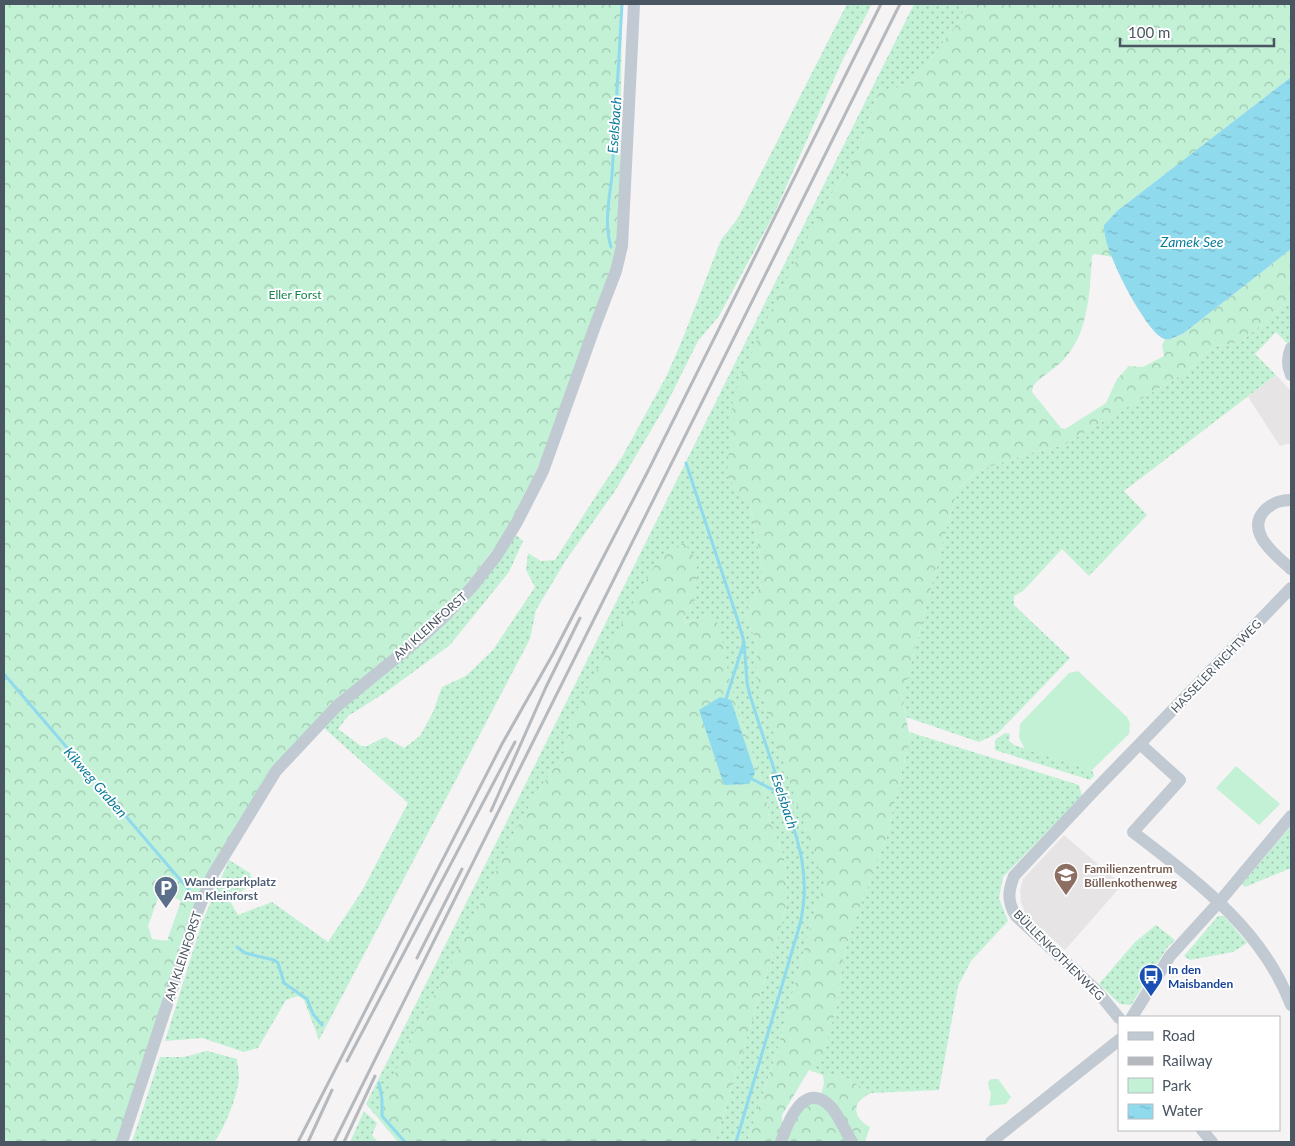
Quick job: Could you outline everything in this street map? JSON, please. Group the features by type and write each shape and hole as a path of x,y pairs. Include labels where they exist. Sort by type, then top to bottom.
{"street":[{"name":"AM KLEINFORST","path":"122,1142 203,895 232,841 276,770 337,706 423,636 472,587 497,555 517,522 543,471 616,271 622,246 634,4"},
{"path":"1291,348 1288,358 1288,368 1291,375"},
{"path":"1291,500 1279,501 1265,511 1260,517 1259,529 1264,542 1291,569"},
{"name":"HASSELER RICHTWEG","path":"1009,888 1014,876 1029,858 1291,588"},
{"path":"1140,744 1180,780 1134,832 1220,901 1254,940 1276,970 1291,1005"},
{"path":"1133,1016 1170,956 1220,901 1291,816"},
{"name":"BÜLLENKOTHENWEG","path":"1009,888 1010,904 1016,916 1097,991 1118,1017"},
{"path":"992,1142 1118,1041"},
{"path":"781,1142 786,1126 796,1109 803,1102 814,1098 822,1099 831,1108 852,1142"},
{"path":"1203,1131 1212,1142"}],"shaded area":[{"path":"1276,375 1291,391 1291,443 1280,446 1248,397"},
{"name":"Familienzentrum Büllenkothenweg","path":"1064,835 1122,885 1065,950 1026,915 1021,902 1020,890 1023,879"}],"green space":[{"name":"Eller Forst","path":"4,4 622,4 619,247 562,410 515,521 445,612 335,704 231,839 119,1142 4,1142","holes":["161,890 181,901 167,941 152,939 148,926"]},
{"path":"847,4 872,4 843,59 774,214 719,316 698,341 666,405 615,491 566,560 536,610 530,639 319,1040 304,1000 298,996 286,1000 258,1048 244,1052 202,1038 165,1041 202,922 229,860 250,873 253,882 230,901 238,915 272,902 328,942 362,891 408,803 323,727 516,535 523,541 509,572 450,645 386,692 348,716 338,729 361,746 367,746 385,737 404,748 420,736 433,712 442,687 466,676 493,650 535,587 526,570 528,553 541,561 555,560 622,457 644,417 667,375 721,240 738,218"},
{"path":"914,4 967,4 958,22 919,75 895,89 880,89 857,157 824,205 727,476 750,506 761,560 763,581 745,614 756,641 758,682 825,884 814,913 777,1051 747,1142 715,1142 783,920 787,893 786,870 783,854 769,819 766,794 726,668 707,616 683,624 686,611 696,599 571,723 563,756 544,782 522,818 448,971 407,1045 377,1117 366,1104"},
{"path":"967,4 1291,4 1291,77 1117,211 1104,225 1104,232 1113,257 1092,255 1087,310 1079,336 1065,358 1033,386 1032,392 1061,428 1065,429 1106,403 1117,379 1129,366 1143,367 1164,356 1162,346 1165,339 1173,339 1184,333 1291,249 1291,299 1241,342 1213,347 1183,374 1062,446 1037,451 980,470 957,490 902,698 910,738 886,839 849,936 843,960 837,1006 821,1062 809,1070 782,1115 782,1122 786,1124 778,1142 747,1142 777,1051 814,913 824,884 758,682 756,641 745,614 763,581 761,560 750,506 727,476 733,397 761,331 824,205 857,157 880,89 895,89 919,75 958,22"},
{"path":"1291,299 1291,342 1289,345 1276,332 1255,354 1276,375 1124,491 1147,515 1089,576 1062,549 1023,591 1014,596 1014,605 1070,658 998,733 979,742 906,717 902,698 957,490 980,470 1037,451 1062,446 1183,374 1213,347 1241,342"},
{"path":"684,543 697,561 696,599 686,611 683,624 707,616 716,619 722,638 731,688 766,794 769,819 783,854 786,870 787,893 783,920 715,1142 398,1142 377,1117 407,1045 448,971 522,818 544,782 563,756 571,723 631,606 661,555"},
{"path":"1078,671 1127,717 1130,723 1129,734 1092,770 1025,749 1019,738 1020,724 1069,673"},
{"path":"909,732 1079,785 1082,796 1003,877 999,898 1008,921 971,961 958,986 939,1090 871,1093 845,1077 823,1075 809,1070 821,1061 837,1006 843,960 849,936 886,839 910,738"},
{"path":"1005,733 1010,734 1009,741 1014,745 1092,770 1094,776 1090,780 995,750 995,740"},
{"path":"1236,766 1280,804 1259,825 1216,788"},
{"path":"1291,826 1291,868 1245,887 1242,884"},
{"path":"1218,916 1224,916 1247,943 1233,952 1190,960 1184,956"},
{"path":"1156,925 1175,940 1167,948 1131,1005 1120,1004 1099,984 1135,942"},
{"path":"207,1051 237,1059 239,1073 237,1091 231,1110 214,1142 132,1142 160,1057 184,1057"},
{"path":"823,1075 845,1077 871,1093 860,1101 856,1110 860,1119 870,1127 865,1142 857,1142 821,1096 824,1083"},
{"path":"991,1079 998,1079 1011,1097 1006,1104 989,1106 991,1093 988,1082"},
{"path":"813,1100 828,1110 847,1142 783,1142 794,1115"},
{"path":"364,1111 377,1123 372,1135 378,1142 350,1142"}],"water":[{"name":"Zamek See","path":"1291,77 1291,249 1184,333 1170,339 1162,338 1144,319 1125,285 1109,250 1104,225 1117,211"},
{"path":"720,697 731,700 755,773 749,784 724,785 699,710"}],"waterway":[{"name":"Eselsbach","path":"611,247 608,212 612,176 622,4"},
{"name":"Eselsbach","path":"686,463 739,624 744,642 749,692 797,839 803,872 803,906 800,924 736,1142"},
{"path":"726,699 743,645"},
{"name":"Kikweg Graben","path":"4,674 189,890"},
{"path":"752,779 783,795"},
{"name":"Kikweg Graben","path":"237,947 245,953 274,960 278,963 284,983 307,999 313,1014 322,1025"},
{"name":"Kikweg Graben","path":"379,1083 382,1099 382,1116 405,1142"}],"railway":[{"path":"298,1142 502,744 553,654 647,473 881,4"},
{"path":"334,1142 900,4"},
{"path":"491,811 546,687 580,618"},
{"path":"347,1061 515,742"},
{"path":"417,958 462,869"},
{"path":"344,1142 375,1076"},
{"path":"308,1142 332,1090"}],"place":[{"name":"Familienzentrum Büllenkothenweg","path":"1066,896"},
{"name":"Wanderparkplatz Am Kleinforst","path":"166,909"},
{"name":"In den Maisbanden","path":"1151,997"}]}
